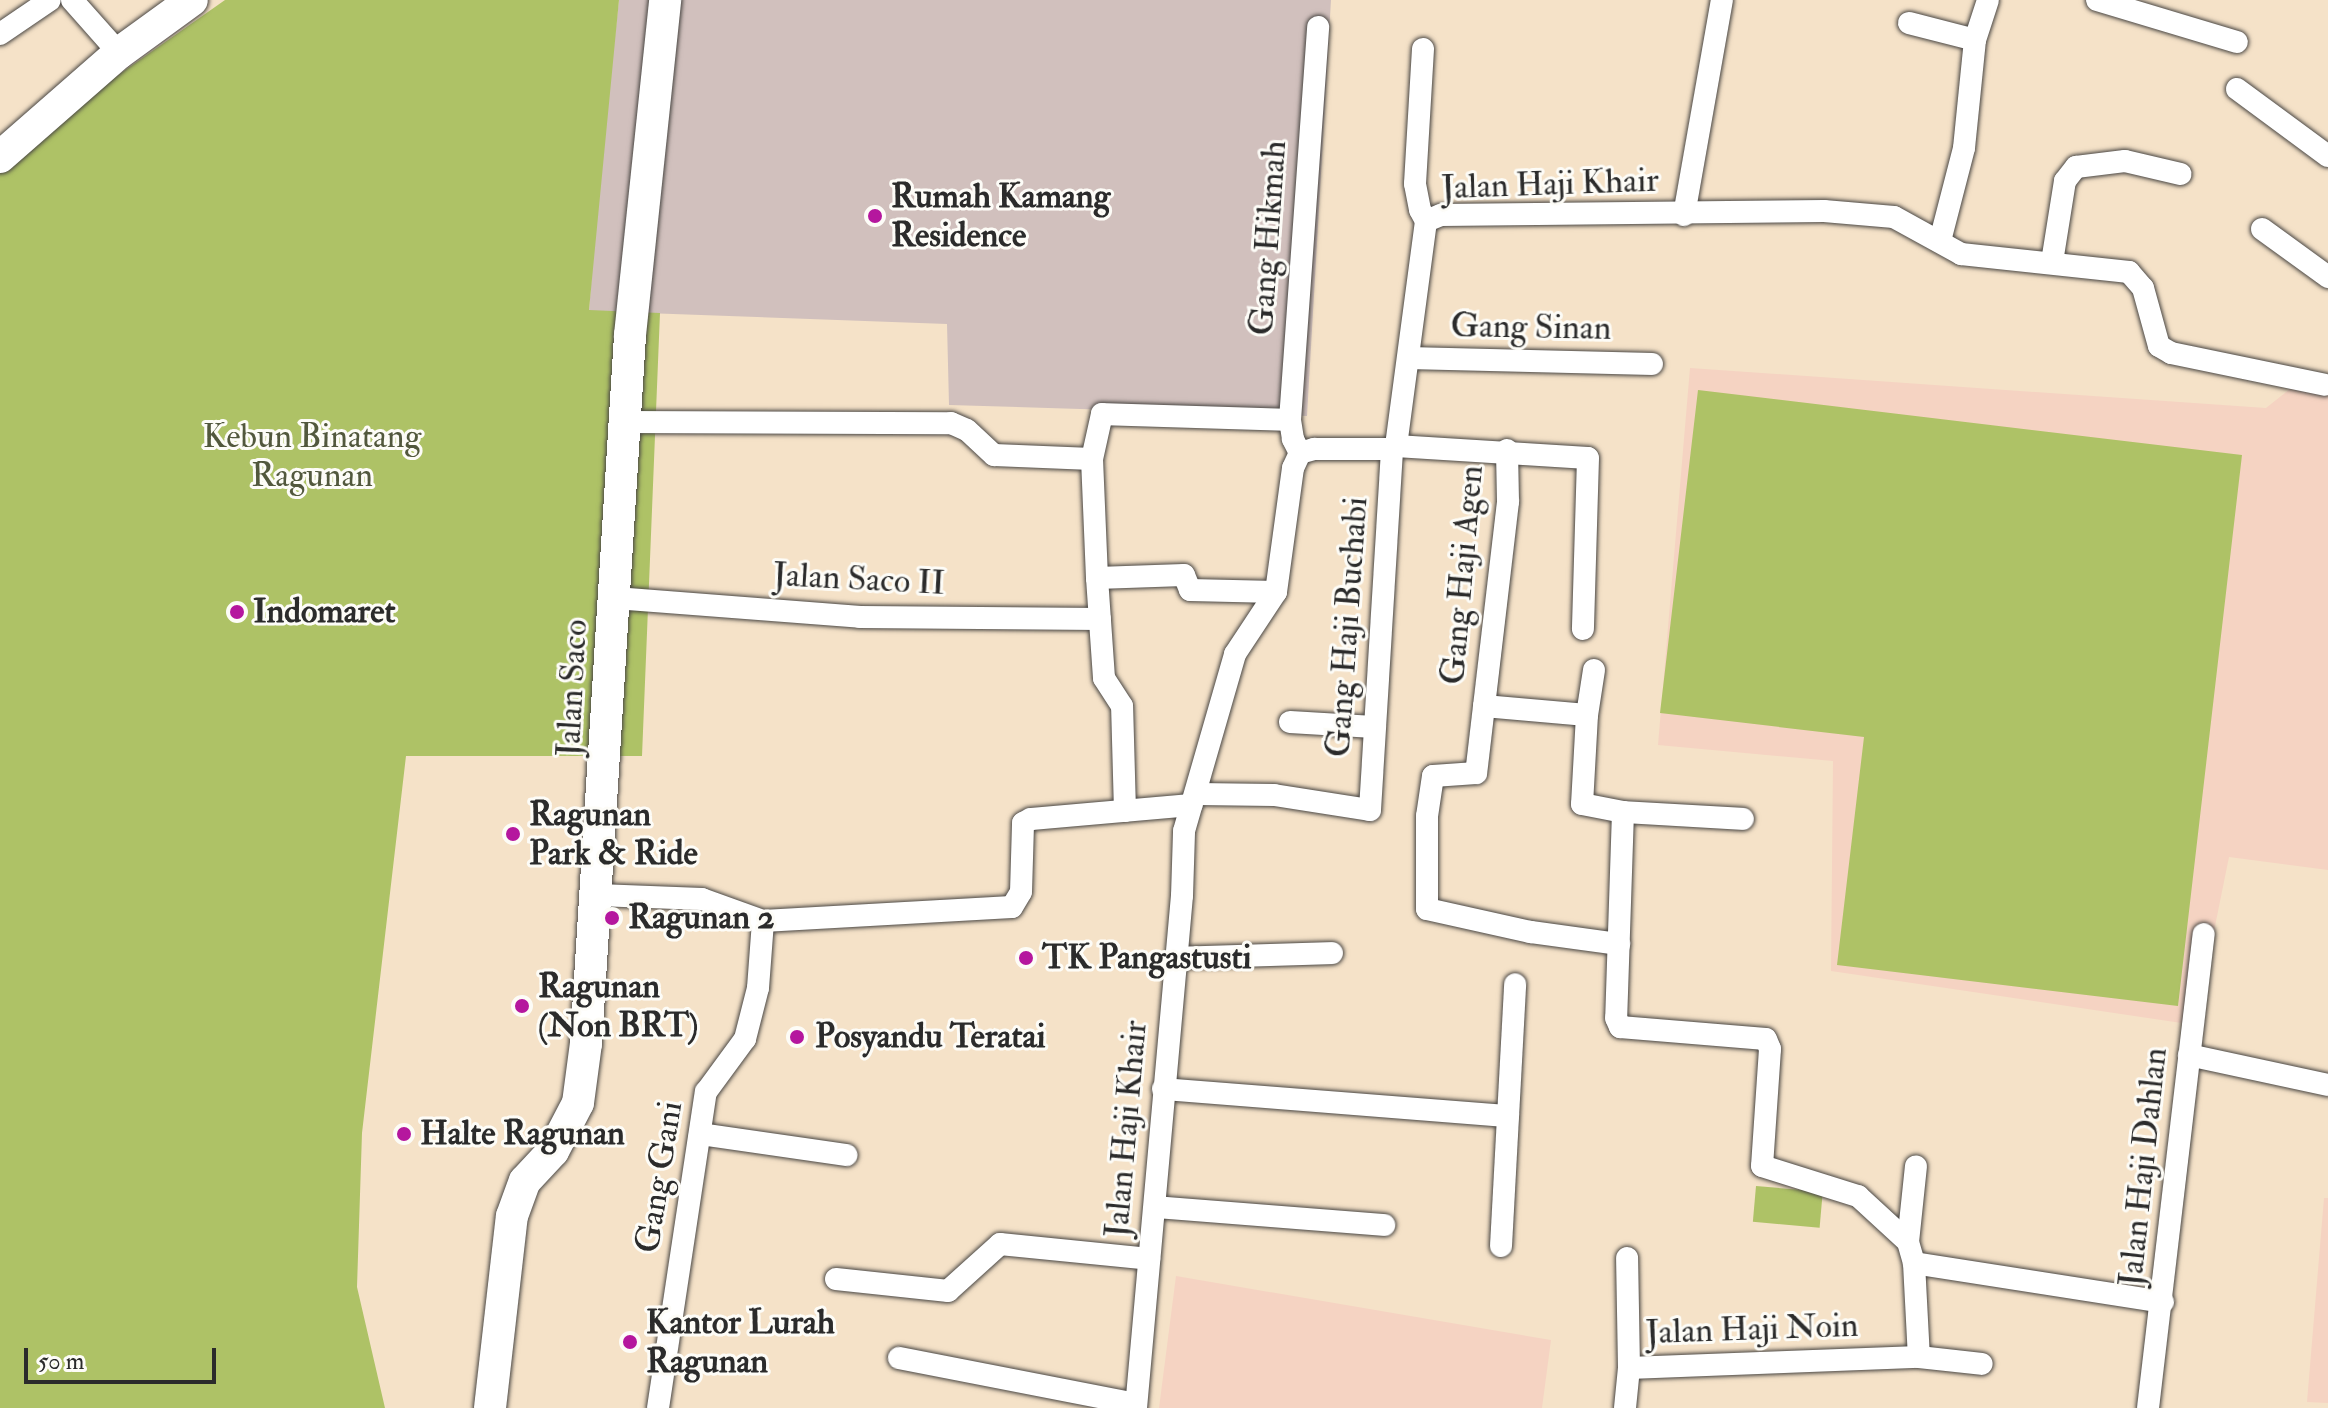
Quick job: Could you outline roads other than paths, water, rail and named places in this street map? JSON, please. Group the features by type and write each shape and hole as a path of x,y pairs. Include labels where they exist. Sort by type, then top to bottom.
{"main road":[{"path":"0,157 119,53 192,0"},
{"name":"Jalan Saco","path":"490,1408 512,1216 525,1181 553,1151 578,1103 598,895 624,422 640,225 665,0"}],"street":[{"path":"0,34 50,0"},
{"path":"72,0 119,53"},
{"path":"1684,215 1722,0"},
{"path":"1940,241 1964,148 1975,40 1988,0"},
{"path":"2097,0 2237,42"},
{"path":"1909,23 1975,40"},
{"name":"Gang Hikmah","path":"1300,453 1293,439 1290,420 1318,27"},
{"path":"1423,49 1415,184 1420,210 1426,221"},
{"path":"2237,89 2328,156"},
{"path":"2052,262 2065,181 2076,167 2125,161 2181,174"},
{"name":"Jalan Haji Khair","path":"1394,448 1426,221 1441,215 1684,215 1824,211 1894,217 1961,254 2129,272 2143,288 2159,346 2171,353 2325,385"},
{"path":"2262,229 2328,277"},
{"name":"Gang Sinan","path":"1409,358 1652,364"},
{"path":"1125,811 1122,706 1104,678 1097,578 1092,459 1102,414 1290,420"},
{"path":"624,422 951,423 967,430 994,455 1092,459"},
{"path":"1300,453 1314,449 1394,448"},
{"name":"Gang Haji Agen","path":"1394,448 1507,450 1588,458 1583,629"},
{"name":"Gang Haji Buchabi","path":"1194,800 1274,795 1370,810 1394,448"},
{"name":"Gang Haji Agen","path":"1507,450 1508,502 1476,773 1433,776 1427,816 1427,909 1531,932 1619,944"},
{"name":"Jalan Haji Khair","path":"1136,1406 1176,958 1184,831 1235,654 1276,592 1293,468 1300,453"},
{"path":"1097,578 1184,575 1190,590 1276,592"},
{"name":"Jalan Saco II","path":"615,598 860,617 1100,619"},
{"path":"1594,670 1587,715 1582,804 1623,812 1743,819"},
{"path":"1484,706 1587,715"},
{"path":"1290,722 1374,727"},
{"path":"598,895 702,899 763,921 1012,907 1021,892 1023,823 1031,819 1125,811 1194,800"},
{"path":"1623,812 1616,1018 1620,1027 1766,1039 1770,1049 1762,1166 1858,1196 1911,1252 2163,1302"},
{"name":"Gang Gani","path":"658,1408 706,1092 745,1039 758,988 763,921"},
{"name":"Jalan Haji Dahlan","path":"2148,1408 2163,1302 2204,934"},
{"path":"1176,958 1332,953"},
{"path":"1501,1246 1515,984"},
{"path":"2189,1055 2328,1085"},
{"path":"1163,1089 1508,1116"},
{"path":"700,1134 846,1155"},
{"path":"1916,1166 1911,1252 1919,1357"},
{"path":"1155,1207 1384,1225"},
{"path":"836,1279 948,1291 1000,1244 1149,1259"},
{"path":"1627,1258 1629,1368"},
{"name":"Jalan Haji Noin","path":"1625,1408 1629,1368 1919,1357 1982,1364"},
{"path":"899,1358 1136,1406"}],"place":[{"name":"Rumah Kamang Residence","path":"875,216"},
{"name":"Indomaret","path":"237,612"},
{"name":"Ragunan Park & Ride","path":"513,834"},
{"name":"Ragunan 2","path":"612,918"},
{"name":"TK Pangastusti","path":"1026,958"},
{"name":"Ragunan (Non BRT)","path":"522,1006"},
{"name":"Posyandu Teratai","path":"797,1037"},
{"name":"Halte Ragunan","path":"404,1134"},
{"name":"Kantor Lurah Ragunan","path":"630,1342"}],"park label":[{"name":"Kebun Binatang Ragunan","path":"312,456"}]}
